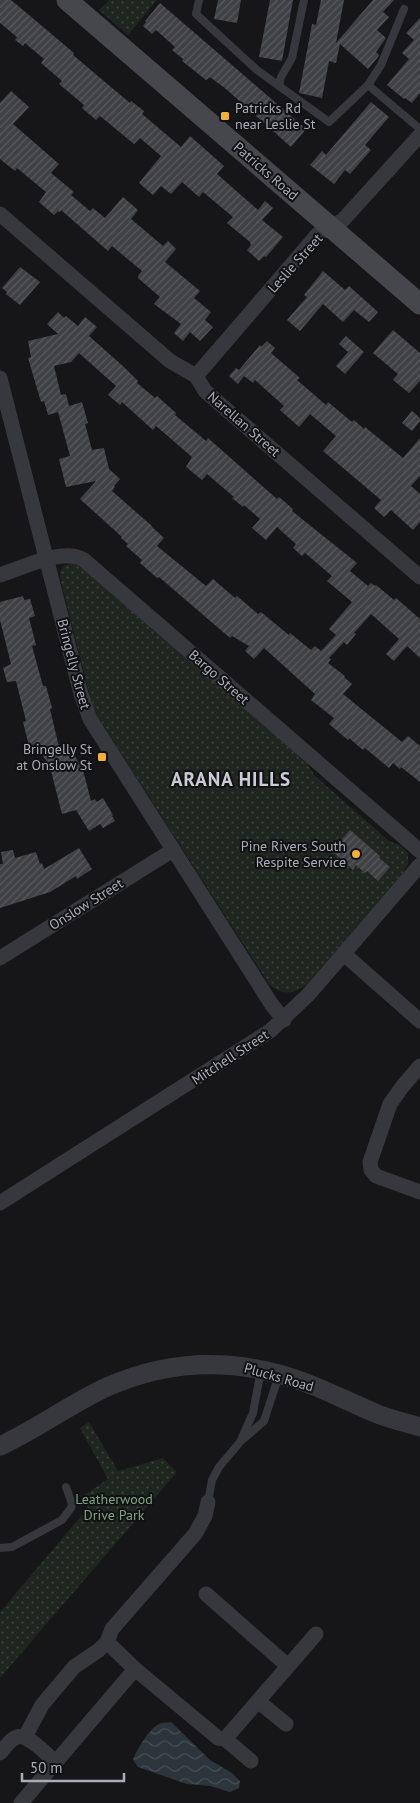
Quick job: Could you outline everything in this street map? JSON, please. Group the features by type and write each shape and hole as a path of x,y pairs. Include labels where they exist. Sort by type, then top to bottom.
{"main road":[{"name":"Patricks Road","path":"67,0 420,304"}],"street":[{"name":"Leslie Street","path":"196,376 318,234 343,220 420,135"},
{"name":"Narellan Street","path":"0,214 170,361 196,376 212,398 420,577"},
{"name":"Bringelly Street","path":"0,378 81,694 90,719 272,1005 284,1020"},
{"name":"Bargo Street","path":"0,575 63,555 74,555 92,566 420,851"},
{"name":"Onslow Street","path":"0,958 173,850"},
{"name":"Mitchell Street","path":"0,1203 257,1041 284,1020 344,954 420,865"},
{"path":"344,954 420,1021"},
{"path":"420,1066 390,1104 367,1172 420,1192"},
{"name":"Plucks Road","path":"0,1446 26,1434 89,1396 136,1376 178,1366 215,1364 251,1367 312,1385 381,1415 420,1427"},
{"path":"26,1737 42,1704 74,1667 99,1650 107,1642 112,1628 195,1534 204,1516 208,1502"},
{"path":"206,1594 288,1666"},
{"path":"226,1739 316,1634"},
{"path":"107,1642 134,1669 218,1738 226,1739 252,1762"},
{"path":"21,1803 134,1669"},
{"path":"258,1701 286,1724"},
{"path":"0,1753 18,1736 26,1737 56,1763"}],"lane":[{"path":"199,0 196,14 258,70 329,122 368,85 381,65 404,9"},
{"path":"278,86 292,58 304,0"},
{"path":"368,85 420,129"},
{"path":"240,1442 253,1413 261,1370"},
{"path":"208,1502 212,1480 216,1474 240,1442 264,1421 279,1375"},
{"path":"0,1548 12,1547 62,1520 72,1504 66,1487"}],"green space":[{"path":"109,0 157,0 128,35 99,10"},
{"path":"70,563 83,569 307,763 315,776 389,841 401,846 408,853 408,864 403,873 306,985 297,991 282,992 269,984 98,717 91,700 60,578 62,568"},
{"name":"Leatherwood Drive Park","path":"89,1422 118,1471 163,1458 177,1472 0,1678 0,1612 88,1508 83,1496 108,1479 80,1428"}],"water":[{"path":"171,1722 210,1760 232,1773 240,1781 239,1788 230,1792 210,1786 187,1784 138,1767 133,1760 147,1735 159,1724"}],"building":[{"path":"0,0 11,0 130,103 131,101 144,111 142,114 181,147 190,136 224,166 217,174 258,210 265,201 273,208 262,220 283,237 266,257 264,256 259,261 247,250 251,245 250,242 227,223 233,217 203,192 199,197 182,182 171,194 161,186 153,195 139,183 161,156 140,138 134,144 100,116 96,120 82,108 84,105 59,84 62,81 41,63 44,59 25,43 23,46 15,40 17,37 0,23"},
{"path":"218,0 241,0 237,23 214,19"},
{"path":"270,0 293,0 282,61 259,57"},
{"path":"321,0 344,0 336,43 373,0 394,0 383,12 389,17 377,30 386,38 376,52 379,55 378,57 368,69 340,44 336,63 329,61 322,98 299,93 312,24 316,25"},
{"path":"160,3 306,129 291,147 226,89 210,77 206,80 182,61 183,59 172,50 175,47 156,30 152,34 143,26"},
{"path":"420,18 420,93 412,103 387,85 409,59 402,53 414,40 406,33"},
{"path":"11,91 29,107 13,124 59,164 51,173 74,192 71,195 90,211 93,208 105,218 123,197 138,210 131,219 163,246 168,241 176,249 165,262 200,291 194,298 211,312 205,320 213,327 200,341 190,332 183,341 174,333 181,324 154,304 160,297 138,278 142,271 112,246 108,251 61,210 54,215 39,202 46,192 17,168 15,171 0,159 0,103"},
{"path":"371,102 389,117 365,145 371,150 350,174 345,170 334,184 310,165 322,151 326,155"},
{"path":"20,267 40,282 20,305 6,294 7,292 2,288"},
{"path":"323,271 345,290 349,286 378,312 369,322 354,310 343,322 323,304 300,331 287,320 307,297 304,295"},
{"path":"58,312 78,326 85,317 97,327 89,336 124,367 138,381 137,383 155,398 157,396 176,413 175,415 206,441 208,438 277,499 279,497 293,509 292,511 357,563 350,571 368,586 371,583 376,585 394,600 396,598 420,619 420,658 407,646 394,661 386,654 399,639 371,614 354,633 356,634 347,645 344,642 329,658 331,659 328,663 352,684 343,694 402,742 408,736 420,746 420,782 393,763 389,768 365,748 363,750 349,738 348,740 329,724 334,718 311,700 315,694 264,648 254,659 245,651 249,646 232,636 230,638 140,563 142,560 126,546 128,544 122,537 80,499 96,481 66,487 59,459 70,456 58,412 48,415 44,401 41,402 28,358 31,357 28,341 58,334 47,324","holes":["79,353 116,386 108,395 120,405 122,402 153,430 156,426 192,457 186,467 202,480 207,474 234,497 232,498 243,507 244,505 260,519 252,528 266,540 277,527 296,544 293,548 302,556 305,553 332,576 327,581 352,602 329,629 336,635 321,651 315,646 311,650 261,612 258,614 237,596 235,598 213,579 206,586 157,546 164,538 112,491 120,479 109,469 104,448 92,450 85,424 88,423 82,402 69,406 66,394 61,395 54,366 71,362"]},
{"path":"393,330 420,353 420,381 409,393 393,380 398,374 373,353"},
{"path":"346,336 364,352 345,374 336,366 348,352 339,344"},
{"path":"267,341 275,348 271,353 300,378 297,380 326,405 328,402 352,422 354,420 364,429 365,427 403,458 420,438 420,476 411,486 420,494 420,522 413,530 391,510 384,517 374,508 381,500 323,451 336,436 310,414 299,427 280,410 284,406 255,380 253,383 244,376 238,384 229,376 236,368 239,370 260,345 261,347"},
{"path":"412,411 420,418 420,421 412,431 402,423"},
{"path":"23,596 24,600 30,599 35,616 29,618 36,645 32,646 43,686 46,686 52,708 50,709 59,747 67,742 83,770 91,801 95,799 97,802 103,798 113,815 115,821 103,828 100,824 89,831 76,810 62,814 50,767 36,744 29,746 23,722 26,721 16,681 7,682 3,668 11,664 0,620 0,602"},
{"name":"Pine Rivers South Respite Service","path":"350,830 390,867 378,881 367,871 365,873 356,865 353,870 332,851"},
{"path":"79,848 92,869 77,879 76,876 50,892 0,908 0,864 3,864 1,852 13,850 15,858 36,852 44,869"}],"place":[{"name":"Patricks Rd near Leslie St","path":"225,116"},
{"name":"Bringelly St at Onslow St","path":"102,757"},
{"name":"Pine Rivers South Respite Service","path":"356,854"}],"district":[{"name":"ARANA HILLS","path":"231,779"}]}
